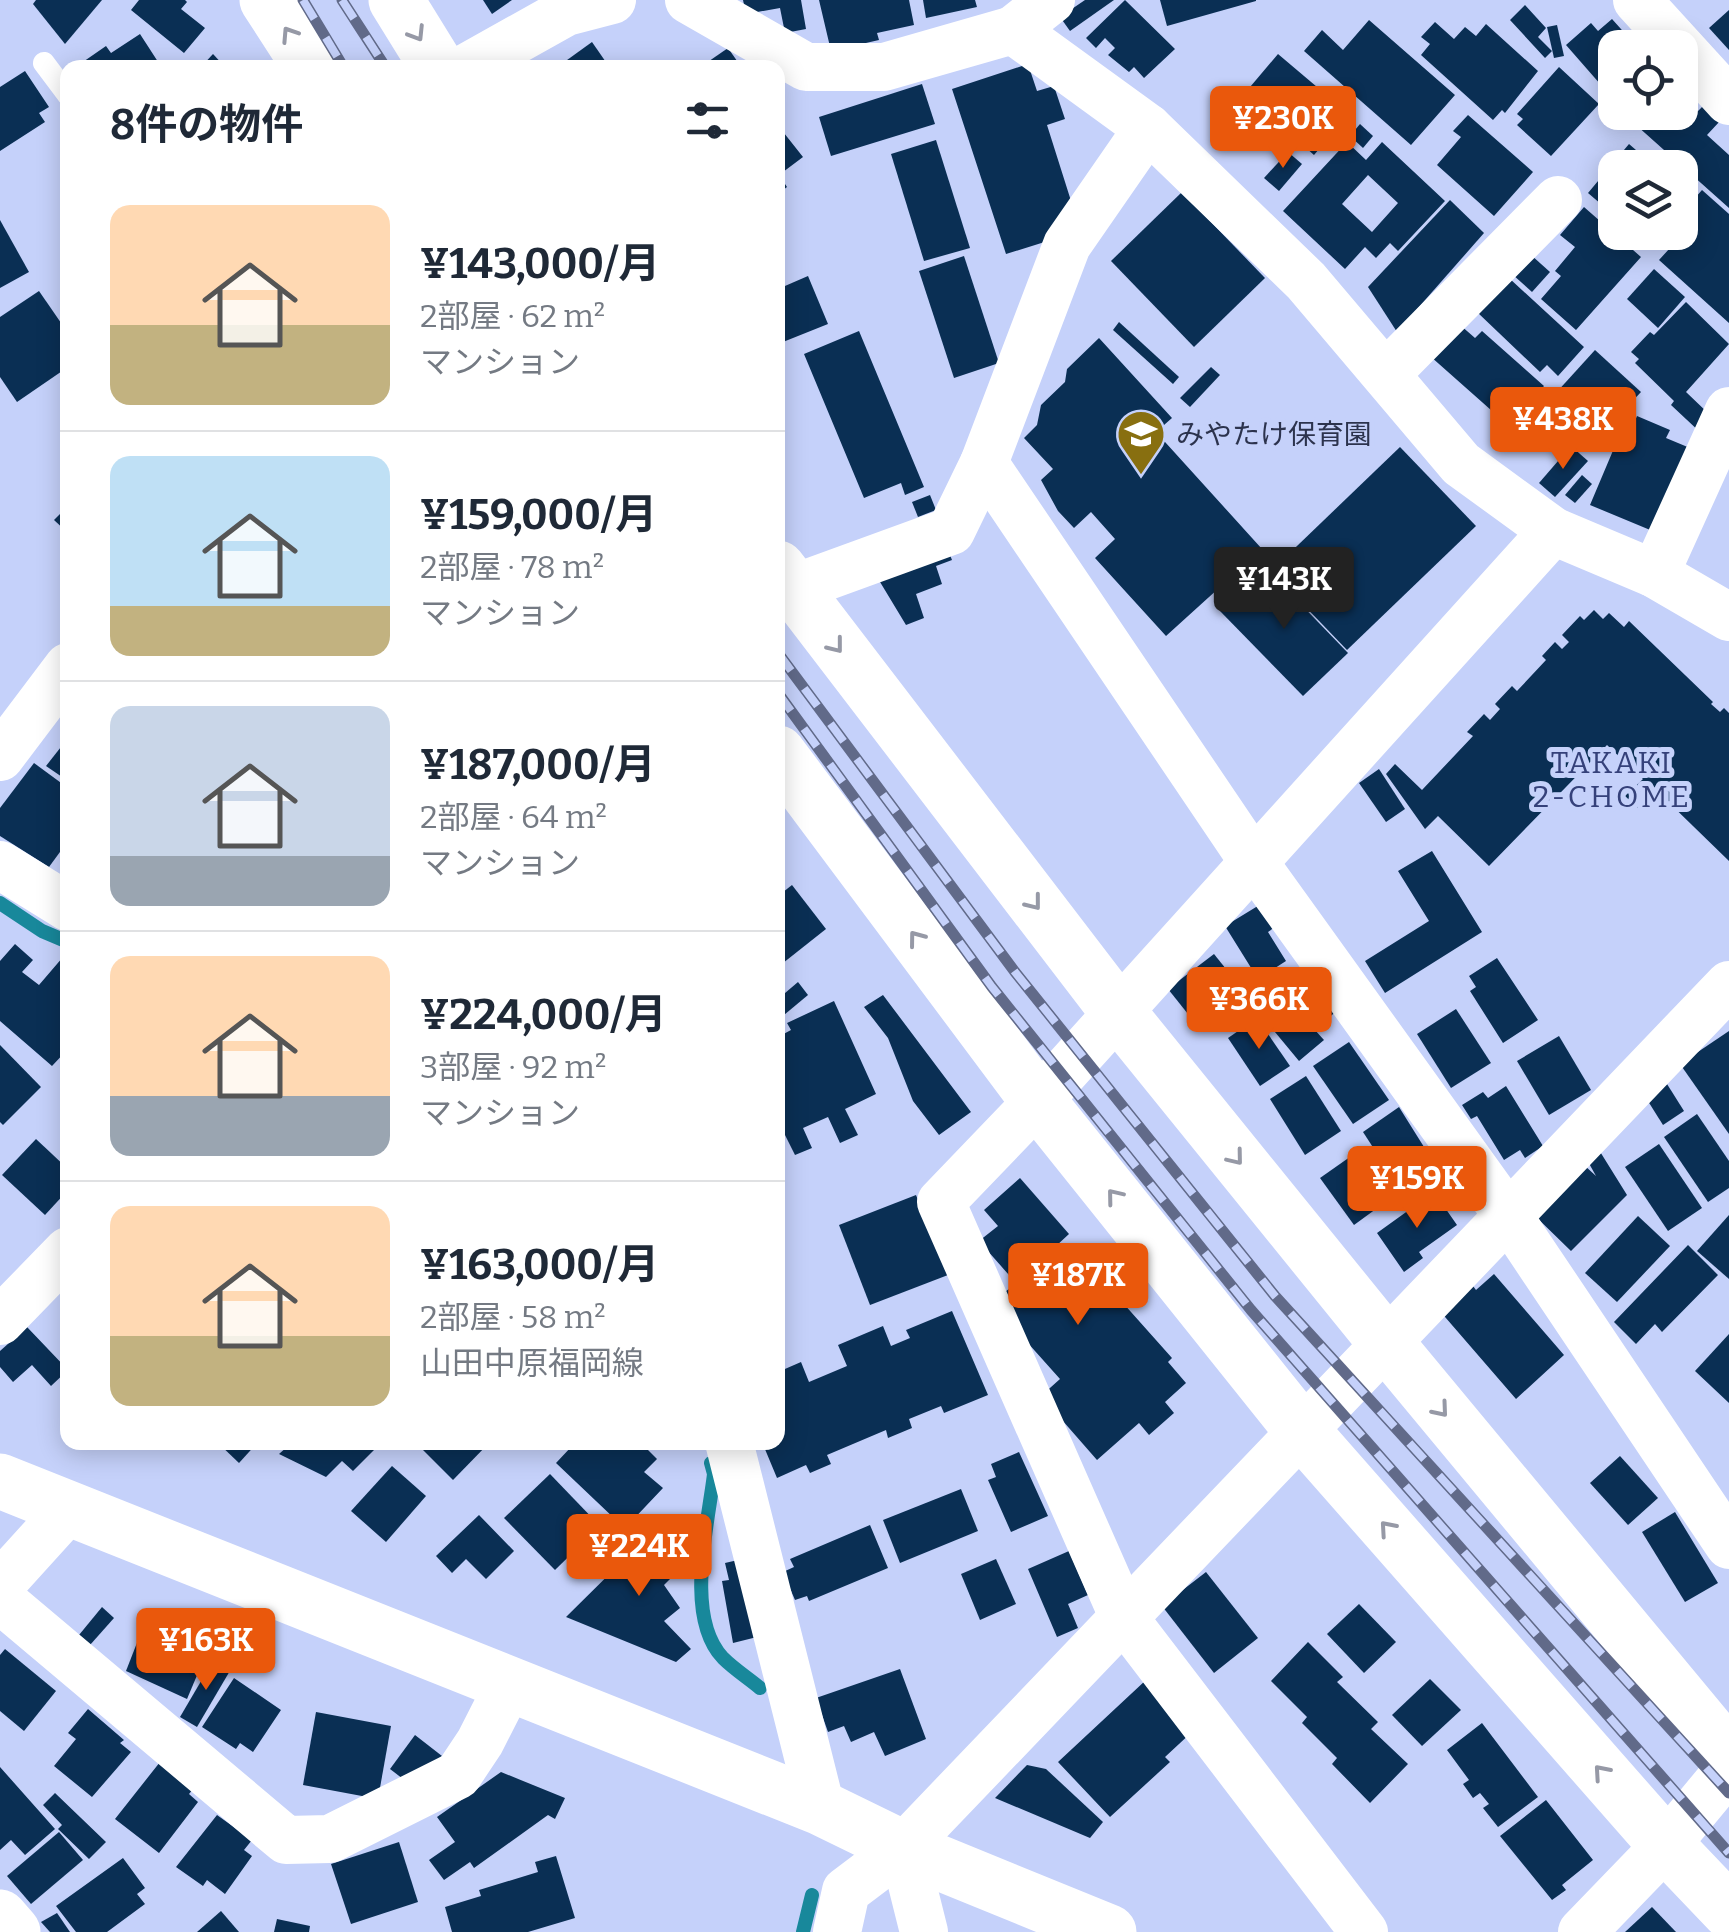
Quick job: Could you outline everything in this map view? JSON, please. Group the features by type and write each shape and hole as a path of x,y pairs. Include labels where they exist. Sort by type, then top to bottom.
{"street":[{"path":"267,0 306,60"},
{"path":"396,0 433,60"},
{"path":"480,60 566,12 612,0"},
{"path":"689,0 806,67 884,67 1013,30 1051,0"},
{"path":"1637,0 1729,102"},
{"path":"1013,30 1148,128 1306,281 1461,464 1553,531 1654,574 1729,617"},
{"path":"785,583 951,532 984,462 1067,245 1148,128"},
{"path":"1386,374 1558,200"},
{"path":"1654,574 1729,411"},
{"path":"984,462 1253,861 1509,1217 1729,1545"},
{"path":"1364,1932 1124,1618 942,1202 1553,531"},
{"path":"785,587 1118,1012 1729,1756"},
{"path":"0,758 60,678"},
{"path":"785,762 1038,1101 1303,1432 1666,1846 1729,1912"},
{"path":"0,865 60,902"},
{"path":"836,1932 846,1892 903,1848 1729,985"},
{"path":"0,1321 60,1259"},
{"path":"731,1450 821,1808"},
{"path":"0,1481 821,1808 903,1848 1109,1932"},
{"path":"0,1585 68,1510"},
{"path":"0,1598 286,1840 330,1839 458,1775 510,1685"},
{"path":"1582,1932 1666,1846 1729,1769"},
{"path":"903,1848 924,1932"},
{"path":"0,1916 14,1932"}],"lane":[{"path":"44,63 60,84"}],"building":[{"path":"36,0 102,0 65,44 33,4"},
{"path":"139,0 185,0 181,9 205,28 184,53 131,10"},
{"path":"483,0 512,0 492,14"},
{"path":"743,0 801,0 806,29 785,33 780,8 746,14"},
{"path":"819,0 909,0 914,25 877,33 879,40 831,51"},
{"path":"923,0 975,0 977,7 926,18"},
{"path":"1085,0 1114,0 1070,31 1060,17"},
{"path":"1125,0 1175,49 1144,78 1134,67 1129,72 1108,55 1115,48 1105,38 1096,48 1086,38"},
{"path":"1160,0 1256,0 1256,1 1167,26"},
{"path":"1525,5 1546,28 1538,37 1552,51 1545,58 1510,20"},
{"path":"1729,10 1729,50 1709,28"},
{"path":"1612,19 1622,30 1599,30"},
{"path":"1369,20 1455,95 1411,145 1304,51 1322,30 1343,50"},
{"path":"1435,22 1454,39 1465,27 1476,36 1486,24 1538,71 1505,113 1502,110 1493,120 1421,55 1430,44 1421,37"},
{"path":"1591,23 1598,31 1598,82 1566,45"},
{"path":"1557,25 1564,56 1554,58 1547,27"},
{"path":"140,34 157,60 86,60 106,46 111,53"},
{"path":"592,42 604,60 567,60"},
{"path":"728,48 736,60 711,60"},
{"path":"1278,54 1317,87 1312,93 1335,112 1328,122 1336,129 1314,155 1304,146 1301,151 1261,118 1266,111 1245,93"},
{"path":"1028,64 1037,91 1054,86 1065,119 1047,125 1078,223 1070,234 1006,254 952,89"},
{"path":"1559,67 1598,103 1551,156 1517,125 1523,119 1517,114"},
{"path":"25,71 49,107 39,113 45,122 0,151 0,87"},
{"path":"922,84 935,124 831,156 819,117"},
{"path":"1703,106 1720,121 1707,135 1729,155 1729,208 1698,180 1698,150 1664,150 1642,130 1698,130 1698,111"},
{"path":"1468,115 1533,172 1494,216 1437,165 1461,137 1453,131"},
{"path":"1360,124 1373,136 1363,148 1350,136"},
{"path":"785,134 803,157 785,170"},
{"path":"936,140 970,248 924,261 891,154"},
{"path":"1347,142 1366,160 1382,142 1445,201 1398,251 1390,243 1376,258 1365,247 1345,269 1283,211","holes":["1368,175 1398,203 1372,232 1342,204"]},
{"path":"1288,152 1302,164 1279,191 1264,178"},
{"path":"1598,181 1598,202 1588,193"},
{"path":"1702,190 1729,214 1729,323 1659,260 1668,250 1698,250 1698,195"},
{"path":"1182,192 1265,278 1194,347 1111,261"},
{"path":"1450,200 1484,233 1397,332 1368,287"},
{"path":"1584,207 1598,219 1598,250 1633,250 1641,257 1576,330 1541,299 1561,276 1555,271 1575,247 1560,235"},
{"path":"0,220 29,272 0,288"},
{"path":"1521,246 1550,272 1532,292 1503,266"},
{"path":"964,256 999,363 954,378 919,271"},
{"path":"1654,269 1685,297 1658,328 1627,299"},
{"path":"808,276 828,324 785,341 785,286"},
{"path":"1509,278 1584,347 1558,376 1547,365 1540,372 1477,312"},
{"path":"39,291 60,321 60,372 17,402 0,377 0,317"},
{"path":"1686,302 1729,344 1686,392 1709,414 1702,434 1671,405 1674,401 1635,363 1639,359 1631,352"},
{"path":"1119,322 1179,377 1173,384 1113,330"},
{"path":"1459,324 1475,338 1482,331 1544,386 1509,426 1430,356"},
{"path":"859,331 924,487 905,495 901,483 864,498 804,354"},
{"path":"1099,338 1172,418 1156,432 1262,549 1166,636 1095,558 1115,539 1091,512 1074,528 1058,511 1041,480 1053,469 1024,438 1037,425 1041,405 1065,382 1067,369"},
{"path":"1595,350 1641,392 1590,446 1545,405"},
{"path":"1211,367 1220,375 1190,407 1180,398"},
{"path":"1637,416 1670,430 1666,438 1690,448 1655,532 1590,505 1620,434 1628,437"},
{"path":"1571,446 1588,461 1555,497 1539,483"},
{"path":"1400,447 1476,526 1347,650 1271,571"},
{"path":"1582,475 1592,484 1575,503 1565,495"},
{"path":"930,495 936,510 918,517 912,502"},
{"path":"946,545 952,560 936,566 942,584 916,594 924,618 906,625 874,572"},
{"path":"1265,567 1348,653 1303,696 1220,611"},
{"path":"1594,610 1603,619 1609,613 1624,627 1629,621 1711,704 1720,712 1724,708 1729,713 1729,861 1657,791 1639,809 1625,796 1643,779 1607,745 1489,866 1438,816 1425,829 1386,774 1395,764 1422,790 1473,736 1467,732 1484,714 1490,720 1500,709 1495,704 1512,686 1517,691 1546,660 1542,656 1555,642 1562,649 1569,642 1562,635 1580,616 1584,620"},
{"path":"60,748 60,776 46,766"},
{"path":"34,763 60,782 60,852 49,867 0,836 0,808"},
{"path":"1379,769 1405,809 1386,822 1359,783"},
{"path":"1432,851 1482,932 1385,993 1365,961 1429,921 1398,871"},
{"path":"792,885 826,929 785,961 785,890"},
{"path":"1261,904 1275,927 1268,932 1286,961 1258,979 1225,926"},
{"path":"15,944 33,960 22,972 39,985 60,960 60,1058 52,1066 0,1021 0,961"},
{"path":"1214,954 1246,994 1200,1029 1168,989"},
{"path":"1497,958 1538,1020 1503,1043 1470,991 1476,987 1469,976"},
{"path":"1307,974 1337,1011 1314,1029 1324,1040 1299,1061 1260,1014"},
{"path":"798,982 808,995 785,1014 785,993"},
{"path":"883,995 971,1112 939,1135 913,1101 888,1038 864,1007"},
{"path":"834,1001 876,1094 845,1109 858,1135 840,1143 828,1117 803,1128 812,1148 795,1155 785,1135 785,1033 791,1030 787,1023"},
{"path":"1456,1009 1491,1063 1451,1088 1417,1034"},
{"path":"1257,1018 1290,1066 1260,1086 1228,1038"},
{"path":"1729,1031 1729,1134 1680,1064"},
{"path":"1559,1036 1591,1090 1549,1115 1517,1061"},
{"path":"1349,1042 1389,1100 1353,1124 1313,1066"},
{"path":"0,1045 41,1087 3,1125 0,1122"},
{"path":"1306,1076 1341,1131 1305,1155 1270,1099"},
{"path":"1667,1084 1684,1111 1663,1125 1646,1098"},
{"path":"1506,1086 1543,1146 1525,1158 1520,1150 1504,1160 1477,1116 1471,1119 1462,1105 1483,1092 1488,1098"},
{"path":"1399,1107 1439,1171 1404,1195 1363,1132"},
{"path":"1697,1114 1729,1161 1729,1188 1708,1202 1664,1137"},
{"path":"36,1139 60,1162 60,1199 45,1215 2,1175"},
{"path":"1659,1144 1702,1208 1668,1231 1625,1167"},
{"path":"1599,1150 1627,1195 1571,1251 1532,1213 1584,1165 1596,1176 1586,1158"},
{"path":"1357,1152 1391,1198 1354,1225 1320,1178"},
{"path":"1020,1178 1069,1234 1056,1246 1065,1257 1074,1248 1172,1358 1168,1362 1186,1383 1165,1402 1174,1413 1149,1435 1139,1423 1097,1460 1041,1396 1060,1379 1010,1323 999,1297 1016,1283 979,1241 998,1226 984,1210"},
{"path":"1434,1192 1457,1225 1419,1252 1423,1258 1404,1272 1377,1233"},
{"path":"916,1195 948,1275 870,1305 839,1225"},
{"path":"1729,1215 1729,1279 1697,1251"},
{"path":"1638,1216 1670,1246 1617,1302 1585,1273"},
{"path":"1688,1245 1718,1275 1662,1332 1655,1324 1636,1344 1614,1322"},
{"path":"1494,1274 1564,1355 1516,1399 1439,1310 1470,1282 1476,1290"},
{"path":"952,1311 988,1395 944,1413 941,1406 909,1419 912,1428 888,1438 886,1430 827,1455 831,1464 810,1473 806,1465 777,1478 765,1450 785,1450 785,1369 801,1362 809,1382 847,1366 838,1345 883,1326 891,1346 910,1338 906,1330"},
{"path":"27,1327 60,1362 60,1378 51,1386 32,1365 13,1382 0,1367 0,1351"},
{"path":"1729,1334 1729,1403 1695,1371"},
{"path":"225,1450 251,1450 239,1463"},
{"path":"284,1450 374,1450 353,1471 342,1461 326,1477 279,1454"},
{"path":"423,1450 482,1450 453,1480"},
{"path":"568,1450 648,1450 657,1459 644,1472 663,1488 628,1525 619,1516 616,1520 556,1463"},
{"path":"1019,1452 1048,1516 1011,1532 988,1480 996,1477 991,1464"},
{"path":"1620,1456 1658,1498 1628,1525 1590,1483"},
{"path":"392,1466 426,1496 386,1542 351,1511"},
{"path":"550,1474 600,1526 555,1570 504,1518"},
{"path":"961,1489 978,1531 900,1563 883,1520"},
{"path":"1675,1512 1718,1583 1685,1602 1642,1532"},
{"path":"479,1515 514,1551 486,1579 466,1559 452,1573 436,1556"},
{"path":"659,1525 688,1561 664,1585 680,1608 664,1621 691,1649 676,1662 566,1617"},
{"path":"870,1525 888,1568 809,1601 807,1596 795,1600 783,1572 794,1567 790,1559"},
{"path":"1069,1551 1088,1595 1068,1604 1078,1628 1057,1637 1028,1569"},
{"path":"996,1559 1016,1604 980,1620 961,1574"},
{"path":"738,1560 757,1637 733,1643 722,1581 729,1580 725,1563"},
{"path":"1206,1572 1258,1638 1214,1673 1162,1606"},
{"path":"1359,1604 1396,1642 1364,1673 1327,1634"},
{"path":"102,1607 114,1618 90,1645 79,1635"},
{"path":"142,1630 206,1654 187,1699 126,1671"},
{"path":"1308,1642 1343,1677 1337,1682 1378,1722 1371,1729 1408,1764 1370,1803 1332,1764 1337,1758 1302,1723 1307,1717 1271,1681"},
{"path":"5,1649 56,1691 24,1731 0,1711 0,1655"},
{"path":"214,1659 231,1669 197,1727 180,1717"},
{"path":"900,1669 926,1739 885,1756 874,1732 851,1742 844,1726 828,1732 816,1698"},
{"path":"234,1678 281,1710 253,1752 240,1743 236,1749 202,1727"},
{"path":"1430,1679 1461,1710 1422,1746 1392,1715"},
{"path":"1146,1680 1193,1731 1165,1757 1170,1762 1110,1817 1058,1762"},
{"path":"88,1709 124,1740 120,1743 131,1752 92,1797 54,1766 76,1739 68,1733"},
{"path":"316,1712 391,1726 378,1799 303,1785"},
{"path":"1482,1723 1538,1797 1498,1827 1483,1808 1489,1804 1480,1793 1473,1798 1463,1784 1469,1780 1447,1750"},
{"path":"415,1735 442,1756 407,1782 390,1769"},
{"path":"160,1762 194,1788 189,1794 198,1802 159,1853 115,1819"},
{"path":"1027,1765 1046,1769 1103,1822 1090,1838 995,1798"},
{"path":"0,1767 55,1829 25,1855 11,1840 0,1850"},
{"path":"501,1772 565,1798 555,1819 548,1815 474,1868 470,1862 444,1880 429,1860 455,1842 437,1817"},
{"path":"55,1793 106,1842 89,1859 58,1829 62,1825 43,1805"},
{"path":"1546,1800 1593,1860 1562,1885 1566,1890 1552,1900 1500,1836"},
{"path":"217,1815 252,1840 244,1850 252,1856 225,1894 207,1880 203,1886 176,1867"},
{"path":"59,1832 83,1860 31,1904 7,1876"},
{"path":"399,1842 418,1902 351,1924 331,1864"},
{"path":"556,1856 575,1918 528,1932 452,1932 445,1907 481,1896 479,1890 538,1872 535,1862"},
{"path":"123,1858 145,1888 137,1894 145,1904 107,1932 76,1932 56,1906"},
{"path":"1652,1907 1676,1932 1625,1932"},
{"path":"221,1911 239,1932 197,1932"},
{"path":"57,1913 70,1932 50,1932 41,1922"},
{"path":"277,1919 310,1926 309,1932 274,1932"}],"waterway":[{"path":"0,903 60,939"},
{"path":"711,1463 714,1474 702,1570 704,1619 723,1658 760,1688"},
{"path":"803,1932 812,1895"}],"railway":[{"path":"303,0 339,60"},
{"path":"342,0 381,60"},
{"path":"785,662 1015,972 1275,1296 1729,1793"},
{"path":"785,703 992,987 1251,1310 1729,1853"}],"place":[{"name":"みやたけ保育園","path":"1141,476"}],"district":[{"name":"TAKAKI 2-CHOME","path":"1612,780"}]}
